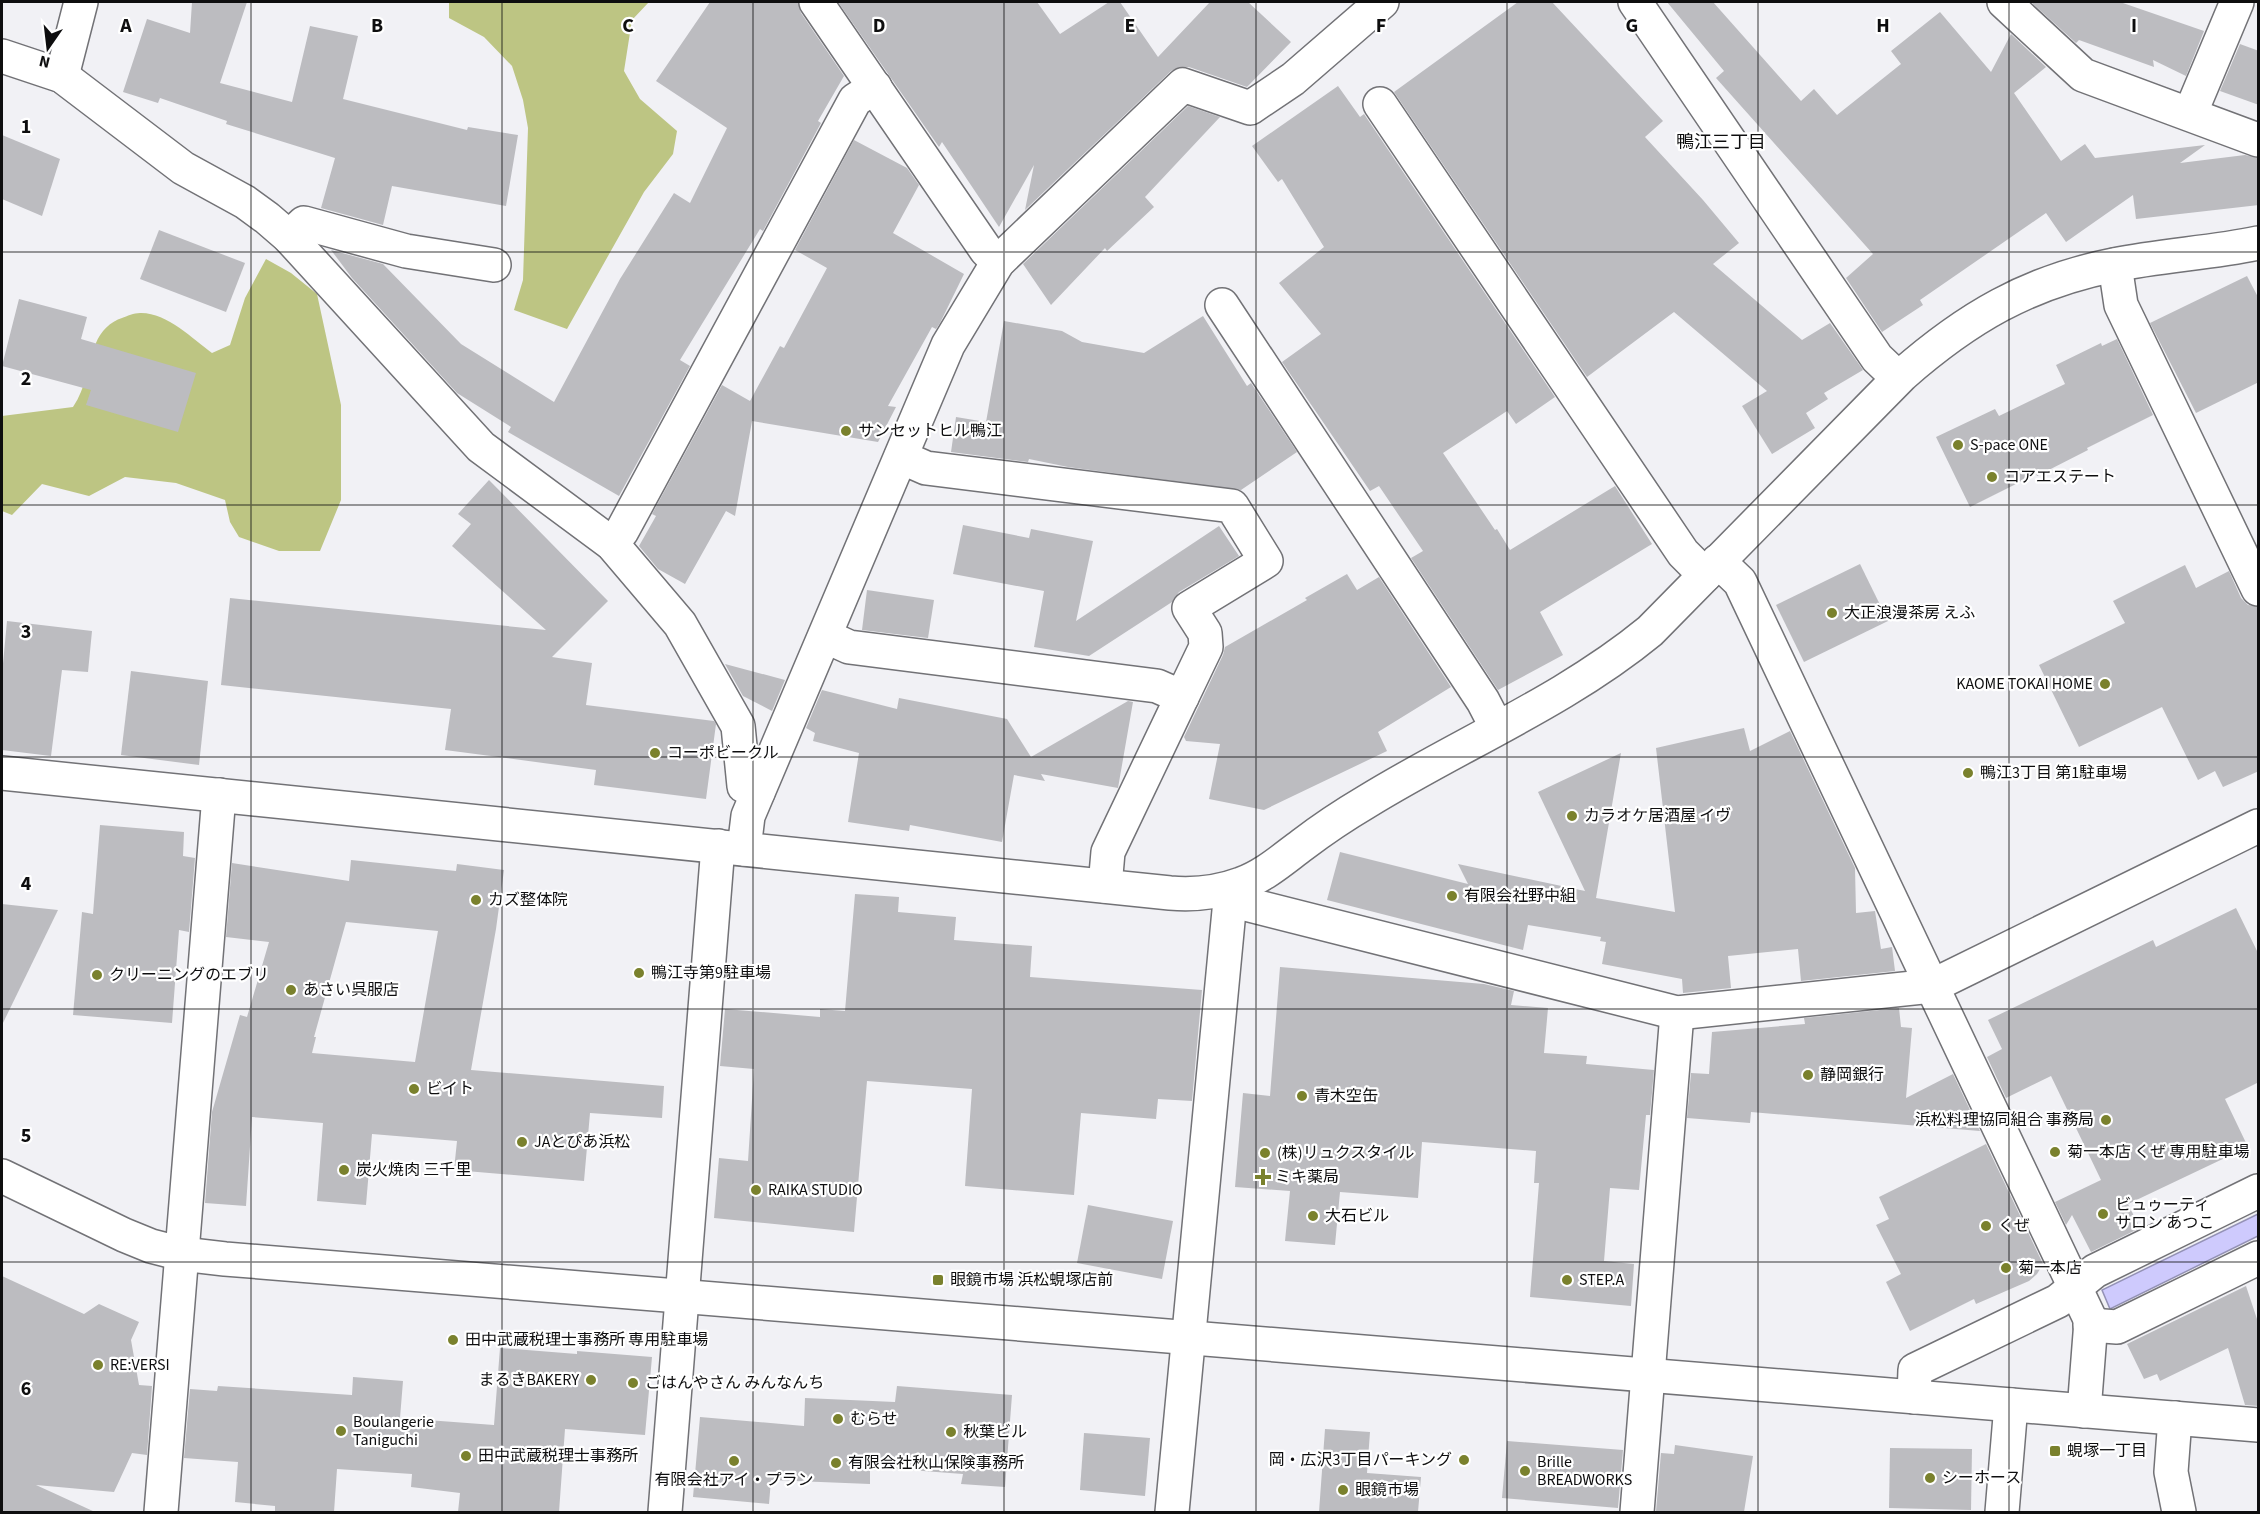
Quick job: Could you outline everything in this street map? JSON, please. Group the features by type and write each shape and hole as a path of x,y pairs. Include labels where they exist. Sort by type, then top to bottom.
{"street":[{"path":"62,76 81,2"},
{"path":"816,2 986,250 998,262"},
{"path":"665,1512 682,1296 731,848 748,816 948,345 998,262 1183,85 1250,108 1293,79 1382,2"},
{"path":"1635,2 1877,358 1898,378"},
{"path":"2004,2 2083,75 2259,140"},
{"path":"2190,114 2237,2"},
{"path":"2,56 62,76 183,168 245,202 267,218 289,237 481,447 612,544 680,624 738,726 744,786 758,792"},
{"path":"612,544 622,531 855,100 875,87"},
{"path":"1380,104 1683,553 1740,582 2091,1321 2084,1411"},
{"path":"289,237 304,223 406,251 494,265"},
{"path":"1228,894 1265,872 1340,818 1396,784 1609,663 1650,631 1898,378 1964,324 1999,304 2053,281 2115,265 2259,243"},
{"path":"2115,265 2121,305 2259,589"},
{"path":"1222,306 1483,701 1497,728"},
{"path":"900,457 926,468 1232,506 1266,561 1189,608 1205,633 1206,647 1108,852 1105,886"},
{"path":"825,636 849,647 1157,686 1182,697"},
{"path":"2,773 1194,895 1228,894 1677,1013 1932,986 2259,826"},
{"path":"161,1512 219,795"},
{"path":"1172,1512 1228,894"},
{"path":"1637,1512 1677,1013"},
{"path":"2,1176 124,1235 151,1246 182,1254 2259,1425"},
{"path":"1914,1397 1915,1370 2058,1301 2095,1271 2259,1191"},
{"path":"2090,1325 2117,1327 2259,1258"},
{"path":"2002,1512 2011,1405"},
{"path":"2175,1418 2170,1472 2180,1512"}],"green space":[{"path":"449,2 649,2 632,20 624,71 640,99 677,131 673,154 644,192 567,329 514,310 523,280 528,128 523,100 512,66 484,37 449,18"},
{"path":"266,259 291,273 317,294 341,405 341,500 320,551 279,551 239,537 230,522 225,500 176,483 125,477 89,496 42,484 12,515 2,511 2,416 73,407 81,392 100,335 118,319 140,313 150,314 179,327 212,353 230,345 245,298"}],"shaded area":[{"path":"2258,1214 2258,1236 2110,1309 2102,1290"}],"building":[{"path":"192,2 247,2 220,83 292,102 310,26 358,36 343,99 467,130 468,127 518,135 506,206 392,186 383,225 321,208 335,158 226,124 227,121 160,98 158,103 123,92 147,19 190,33"},
{"path":"710,2 798,2 801,13 844,76 818,121 821,123 763,231 760,229 680,360 690,366 619,496 508,432 511,427 457,393 352,278 331,250 383,264 461,344 554,402 620,279 674,193 690,203 727,128 656,81"},
{"path":"838,2 1037,2 1060,34 1109,2 1120,2 1158,57 1210,2 1248,2 1291,42 1247,87 1189,67 1180,67 1171,71 1025,210 1034,165 999,227 942,142 939,147"},
{"path":"1518,2 1552,2 1663,121 1645,137 1739,243 1713,264 1802,340 1830,323 1863,370 1824,393 1828,399 1806,413 1815,428 1772,454 1742,406 1767,391 1674,312 1587,377 1394,92"},
{"path":"1667,2 1713,2 1801,101 1814,89 1837,115 1901,64 1891,51 1940,12 1991,72 2011,34 2046,67 2014,93 2061,161 2085,144 2095,158 2205,145 2180,163 2245,155 2259,158 2259,205 2136,219 2133,195 2066,242 2046,213 1920,300 1923,305 1882,332 1846,278 1873,254 1716,78 1724,71"},
{"path":"2031,2 2120,2 2204,31 2186,76 2153,60 2154,67 2079,40 2076,43"},
{"path":"2240,44 2259,51 2259,105 2220,91"},
{"path":"1338,86 1360,117 1364,114 1555,397 1516,424 1507,411 1443,453 1495,530 1497,529 1510,550 1615,486 1652,544 1540,612 1563,655 1498,690 1411,558 1423,551 1379,486 1370,491 1282,362 1321,334 1279,283 1324,247 1282,179 1278,182 1252,146"},
{"path":"1188,106 1220,117 1145,197 1154,207 1107,251 1105,248 1051,305 1023,264"},
{"path":"2,135 60,159 42,216 2,199"},
{"path":"854,140 907,168 919,185 893,233 964,274 940,323 936,329 932,327 888,406 896,407 878,442 752,421 735,516 726,511 685,584 658,569 639,546 656,516 652,514 722,385 750,401 780,346 784,348 827,268 795,250"},
{"path":"159,230 245,263 226,312 140,279"},
{"path":"2247,276 2259,299 2259,382 2196,413 2150,323"},
{"path":"19,299 87,317 81,339 196,373 178,432 86,405 91,390 2,366"},
{"path":"1203,316 1247,386 1251,383 1297,452 1241,490 1068,467 1029,459 1028,462 951,452 956,417 986,422 1004,321 1062,331 1082,342 1144,353"},
{"path":"2117,339 2153,415 2037,476 2036,474 1970,507 1936,437 1995,409 1999,416 2065,384 2056,365 2101,343 2102,346"},
{"path":"489,480 608,601 552,657 592,663 586,705 714,721 716,724 706,799 594,785 596,770 445,750 451,709 221,685 230,598 546,630 452,546 471,524 458,514"},
{"path":"963,525 1029,538 1031,529 1093,541 1076,621 1219,526 1239,556 1179,592 1172,602 1089,656 1034,647 1044,591 953,574"},
{"name":"大正浪漫茶房 えふ","path":"1860,564 1888,621 1804,662 1776,605"},
{"name":"KAOME TOKAI HOME","path":"2185,565 2196,588 2229,571 2241,598 2248,605 2259,607 2259,771 2223,787 2215,771 2198,780 2162,707 2079,747 2039,665 2125,623 2113,601"},
{"path":"1347,574 1357,590 1379,577 1451,687 1378,732 1387,751 1264,810 1209,799 1220,744 1186,741 1184,737 1225,647"},
{"path":"867,590 934,600 928,638 862,630"},
{"path":"7,621 92,631 88,672 62,670 51,756 2,750 2,674"},
{"path":"725,664 785,680 772,711 743,696"},
{"path":"131,671 208,681 199,765 121,755"},
{"path":"822,690 897,709 899,698 1007,719 1031,757 1128,701 1133,702 1118,788 1041,774 1045,781 1014,775 1002,842 910,825 909,831 848,822 859,753 813,741 815,733 806,728"},
{"path":"1744,728 1750,751 1790,731 1855,868 1856,913 1875,911 1881,949 1892,947 1895,971 1801,981 1798,949 1728,956 1731,988 1683,993 1682,979 1602,964 1606,942 1600,941 1601,937 1528,925 1523,950 1327,900 1340,852 1468,884 1458,864 1585,891 1538,792 1621,753 1596,898 1675,912 1656,748"},
{"path":"100,825 184,832 183,856 195,858 189,932 179,930 172,1023 73,1015 82,912 93,914"},
{"path":"351,860 456,871 457,864 504,870 471,1070 664,1086 662,1118 590,1113 584,1181 454,1170 457,1141 372,1134 366,1205 317,1201 323,1123 252,1117 246,1206 205,1203 212,1112 240,1015 247,1017 269,942 226,937 232,863 349,881","holes":["346,922 438,931 415,1062 312,1053 316,1037 314,1037"]},
{"path":"855,894 899,897 898,912 956,917 954,940 1032,946 1030,977 1202,990 1192,1101 1158,1099 1156,1119 1081,1113 1074,1195 965,1186 972,1089 867,1081 854,1232 714,1218 719,1158 748,1161 754,1069 720,1066 725,1009 820,1017 820,1009 845,1011"},
{"path":"2,904 58,910 2,1025"},
{"path":"2236,908 2259,955 2259,1082 2225,1099 2248,1147 2128,1204 2140,1228 2091,1252 2072,1215 2066,1225 2055,1202 2101,1180 2051,1076 2006,1098 1987,1057 2002,1049 1988,1020 2153,940 2156,947"},
{"path":"1280,967 1484,984 1514,991 1511,1005 1548,1008 1544,1053 1587,1056 1586,1064 1654,1070 1650,1115 1646,1115 1639,1190 1610,1188 1604,1261 1634,1264 1631,1306 1530,1297 1539,1183 1534,1183 1536,1151 1422,1142 1418,1198 1340,1192 1335,1245 1285,1241 1290,1191 1235,1187 1243,1093 1270,1096"},
{"name":"静岡銀行","path":"1899,1008 1901,1027 1912,1028 1906,1098 1953,1074 1980,1131 1751,1112 1750,1123 1687,1118 1691,1073 1709,1074 1712,1032 1805,1024 1804,1018"},
{"path":"1986,1144 2043,1264 2029,1281 1976,1304 1974,1299 1910,1331 1886,1282 1901,1274 1876,1225 1889,1219 1879,1197"},
{"path":"1088,1205 1173,1221 1162,1279 1077,1263"},
{"path":"2,1276 84,1314 99,1304 139,1322 131,1340 139,1385 152,1386 147,1455 132,1453 114,1492 36,1485 95,1512 2,1512"},
{"path":"2246,1286 2259,1325 2259,1406 2245,1405 2228,1348 2160,1381 2157,1374 2144,1379 2127,1344"},
{"path":"500,1348 652,1357 645,1435 565,1429 559,1512 458,1512 460,1493 411,1487 412,1474 337,1469 334,1512 275,1512 275,1506 235,1502 238,1462 184,1458 190,1389 217,1391 218,1386 352,1395 353,1377 403,1381 400,1418 494,1425"},
{"path":"897,1386 1012,1395 1005,1487 961,1484 963,1474 870,1467 870,1484 771,1480 769,1504 693,1497 700,1417 804,1426 805,1398 895,1402"},
{"path":"1325,1429 1370,1432 1367,1473 1421,1477 1418,1512 1319,1512"},
{"path":"1084,1433 1150,1438 1145,1496 1080,1490"},
{"path":"1507,1441 1623,1450 1618,1508 1502,1498"},
{"path":"1675,1445 1753,1456 1744,1512 1656,1511 1661,1453 1674,1454"},
{"path":"1890,1448 1972,1449 1971,1510 1889,1508"}],"place":[{"name":"サンセットヒル鴨江","path":"846,431"},
{"name":"S-pace ONE","path":"1958,445"},
{"name":"コアエステート","path":"1992,477"},
{"name":"大正浪漫茶房 えふ","path":"1832,613"},
{"name":"KAOME TOKAI HOME","path":"2105,684"},
{"name":"コーポビークル","path":"655,753"},
{"name":"鴨江3丁目 第1駐車場","path":"1968,773"},
{"name":"カラオケ居酒屋 イヴ","path":"1572,816"},
{"name":"有限会社野中組","path":"1452,896"},
{"name":"カズ整体院","path":"476,900"},
{"name":"鴨江寺第9駐車場","path":"639,973"},
{"name":"クリーニングのエブリ","path":"97,975"},
{"name":"あさい呉服店","path":"291,990"},
{"name":"静岡銀行","path":"1808,1075"},
{"name":"ビイト","path":"414,1089"},
{"name":"青木空缶","path":"1302,1096"},
{"name":"浜松料理協同組合 事務局","path":"2106,1120"},
{"name":"JAとぴあ浜松","path":"522,1142"},
{"name":"菊一本店 くぜ 専用駐車場","path":"2055,1152"},
{"name":"(株)リュクスタイル","path":"1265,1153"},
{"name":"炭火焼肉 三千里","path":"344,1170"},
{"name":"ミキ薬局","path":"1263,1177"},
{"name":"RAIKA STUDIO","path":"756,1190"},
{"name":"ビュゥーティ サロン あつこ","path":"2103,1214"},
{"name":"大石ビル","path":"1313,1216"},
{"name":"くぜ","path":"1986,1226"},
{"name":"菊一本店","path":"2006,1268"},
{"name":"眼鏡市場 浜松蜆塚店前","path":"938,1280"},
{"name":"STEP.A","path":"1567,1280"},
{"name":"田中武蔵税理士事務所 専用駐車場","path":"453,1340"},
{"name":"RE:VERSI","path":"98,1365"},
{"name":"まるきBAKERY","path":"591,1380"},
{"name":"ごはんやさん みんなんち","path":"633,1383"},
{"name":"むらせ","path":"838,1419"},
{"name":"Boulangerie Taniguchi","path":"341,1431"},
{"name":"秋葉ビル","path":"951,1432"},
{"name":"蜆塚一丁目","path":"2055,1451"},
{"name":"田中武蔵税理士事務所","path":"466,1456"},
{"name":"岡・広沢3丁目パーキング","path":"1464,1460"},
{"name":"有限会社アイ・プラン","path":"734,1461"},
{"name":"有限会社秋山保険事務所","path":"836,1463"},
{"name":"Brille BREADWORKS","path":"1525,1471"},
{"name":"シーホース","path":"1930,1478"},
{"name":"眼鏡市場","path":"1343,1490"}],"district":[{"name":"鴨江三丁目","path":"1721,142"}]}
